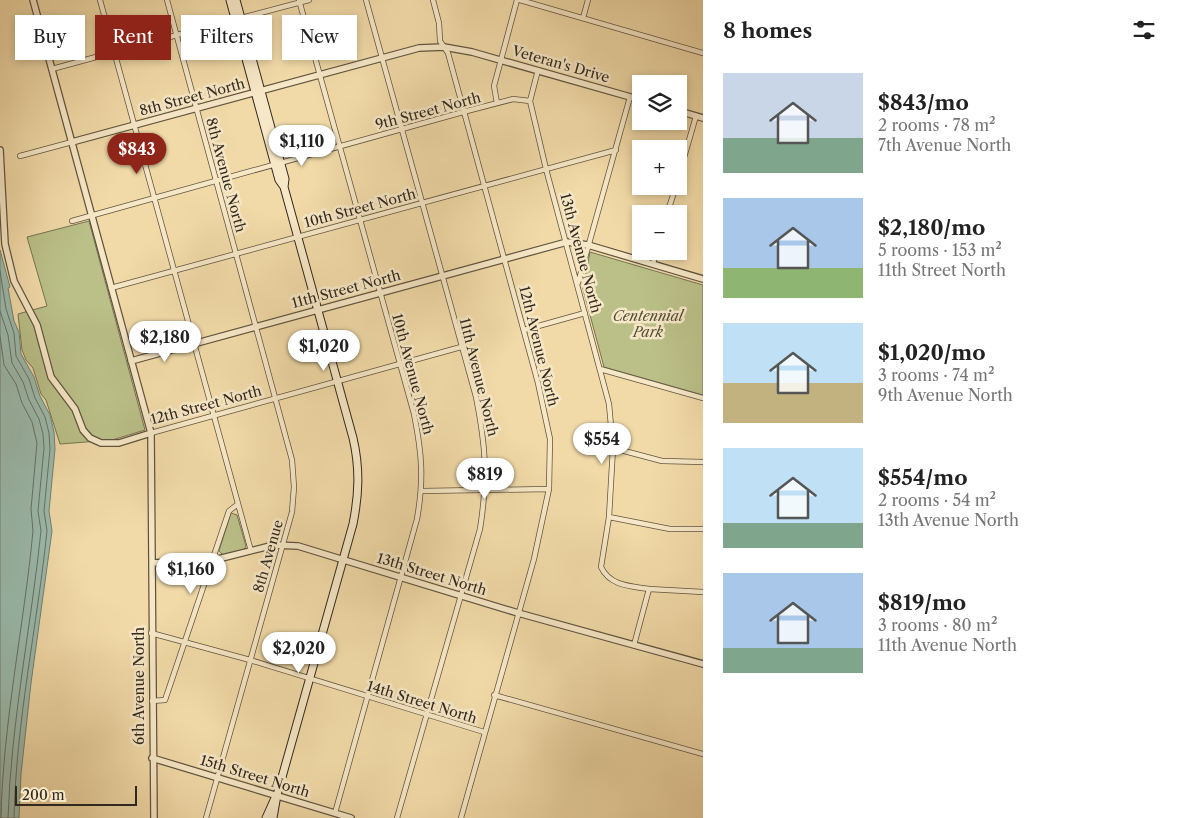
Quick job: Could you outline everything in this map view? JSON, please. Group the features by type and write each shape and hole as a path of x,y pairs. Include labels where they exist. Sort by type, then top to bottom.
{"main road":[{"path":"230,0 236,15"},
{"path":"236,0 238,15"},
{"path":"249,60 278,163 279,180 284,187 353,438 359,474 355,511 277,795 274,818"},
{"path":"266,818 277,795"}],"street":[{"name":"6th Avenue North","path":"33,0 151,434 151,633 154,818"},
{"path":"100,0 104,15"},
{"name":"8th Avenue North","path":"167,0 255,326"},
{"path":"252,15 309,0"},
{"name":"11th Avenue North","path":"366,0 476,397 485,441 486,491 480,528 397,818"},
{"name":"12th Avenue North","path":"433,0 439,23 440,41 448,53 539,384 550,439 549,490 534,559 460,818"},
{"path":"497,103 494,86 519,0 701,53 696,59"},
{"path":"583,18 588,0"},
{"name":"10th Avenue North","path":"300,1 414,414 422,455 422,491 417,519 335,813"},
{"path":"171,38 181,35"},
{"path":"657,48 659,40"},
{"name":"Veteran's Drive","path":"320,75 419,48 444,47 501,60 630,97"},
{"path":"52,69 95,57"},
{"path":"116,60 251,551"},
{"path":"530,101 538,70"},
{"name":"8th Street North","path":"20,156 320,75"},
{"path":"578,284 630,97"},
{"name":"9th Street North","path":"72,221 497,103 514,99 530,101"},
{"name":"13th Avenue North","path":"530,101 546,169 609,404 613,448 610,517 600,560 604,574 619,584 649,589 703,592"},
{"path":"687,113 703,118"},
{"path":"687,147 696,116"},
{"name":"12th Street North","path":"0,150 5,244 14,281 37,324 51,377 75,409 83,430 90,438 101,443 119,443 213,415 461,347"},
{"name":"10th Street North","path":"111,288 616,150"},
{"path":"567,242 588,245 703,279"},
{"name":"11th Street North","path":"131,361 567,242"},
{"path":"653,264 654,260"},
{"path":"524,330 585,313"},
{"name":"8th Avenue","path":"206,818 292,512 294,486 292,460 255,326"},
{"path":"600,369 703,398"},
{"path":"613,448 662,461 703,462"},
{"path":"422,491 549,490"},
{"path":"152,701 165,700 214,560 229,511 238,504"},
{"path":"610,517 670,529 703,529"},
{"name":"13th Street North","path":"152,563 214,560 283,544 298,546 518,613 703,664"},
{"path":"634,644 649,589"},
{"name":"14th Street North","path":"151,633 250,660 484,732"},
{"path":"494,695 703,754"},
{"name":"15th Street North","path":"152,758 351,818"}],"green space":[{"path":"89,221 145,430 112,440 60,444 46,400 41,394 33,368 26,360 22,350 18,314 47,306 27,237"},
{"name":"Centennial Park","path":"590,252 703,285 703,395 604,367 583,289"},
{"path":"231,513 237,515 246,546 244,550 223,555 219,551"}],"water":[{"path":"0,250 10,287 8,288 14,321 19,332 21,354 34,377 40,396 50,415 55,449 49,511 52,531 31,683 21,774 19,818 0,818"}]}
